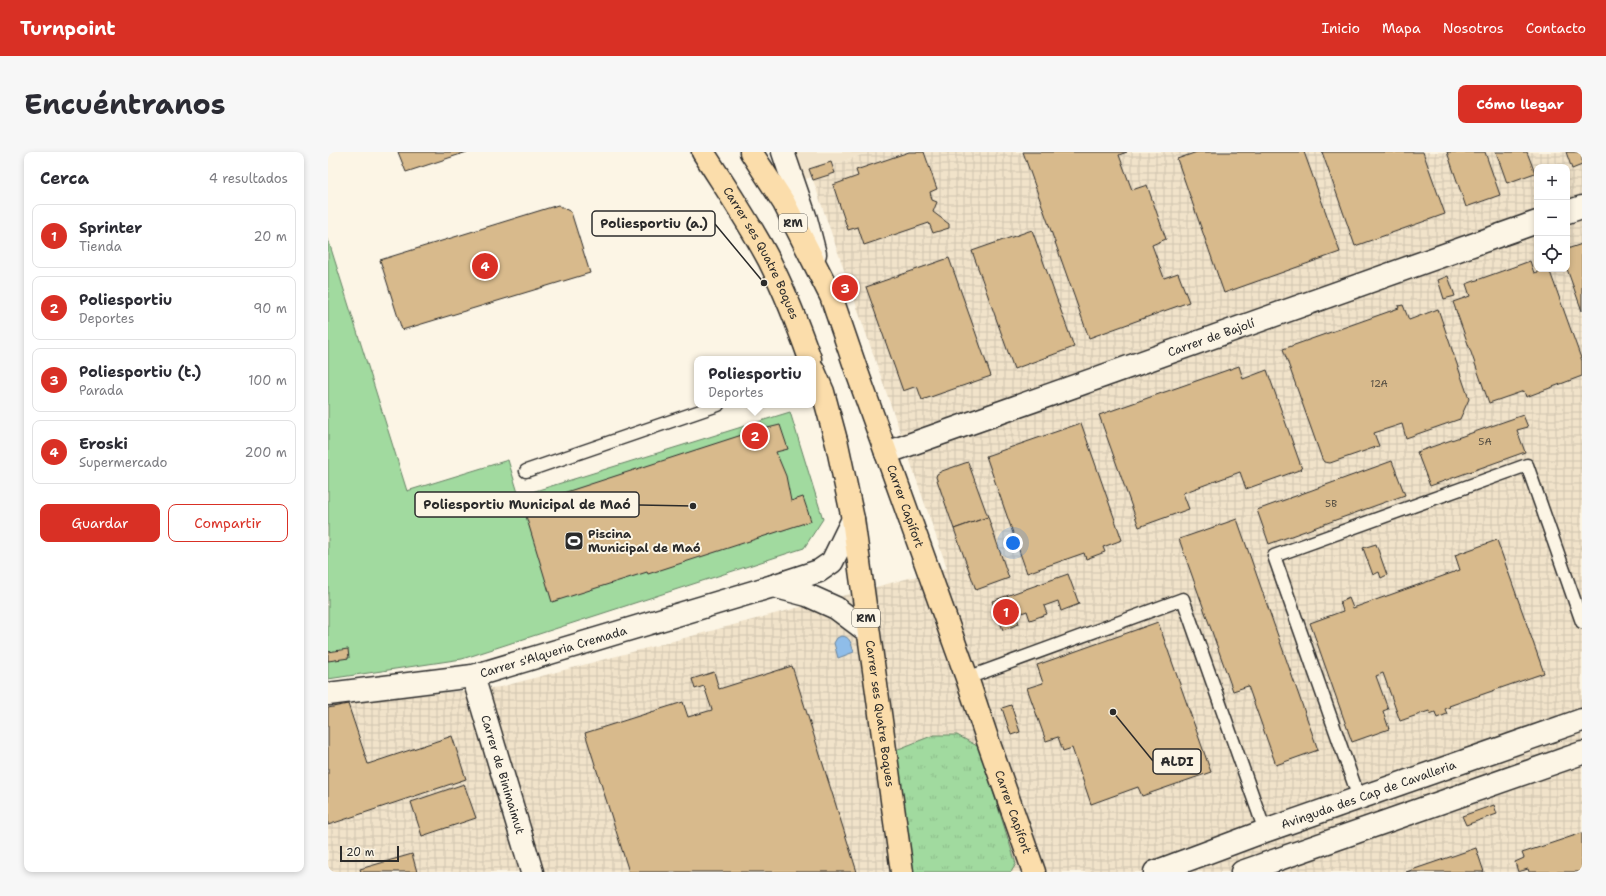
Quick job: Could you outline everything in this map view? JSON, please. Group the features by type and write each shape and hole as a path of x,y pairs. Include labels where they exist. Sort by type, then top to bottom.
{"main road":[{"name":"Carrer ses Quatre Boques","path":"703,152 768,259 795,316 808,356"},
{"name":"Carrer Capifort","path":"751,152 784,203 831,296 967,678 1034,872"},
{"name":"Carrer ses Quatre Boques","path":"816,377 823,392 837,444 853,519 902,872"}],"street":[{"path":"783,152 806,219 822,280"},
{"path":"1570,211 1582,206"},
{"name":"Carrer de Bajolí","path":"886,453 1534,223"},
{"name":"Carrer s'Alqueria Cremada","path":"328,694 473,676 819,571 832,562 853,519"},
{"path":"773,586 807,595 836,608 868,632"},
{"name":"Carrer de Binimaimut","path":"473,676 532,872"},
{"name":"Avinguda des Cap de Cavalleria","path":"1155,872 1265,830 1582,720"},
{"path":"1242,872 1582,753"}],"lane":[{"path":"526,471 709,408"},
{"path":"1359,798 1274,556 1527,465 1582,622"},
{"path":"967,678 1183,599 1265,830"}],"shaded area":[{"path":"793,152 870,152 833,165 831,162 810,169 812,177 805,179 800,176"},
{"path":"870,152 1582,152 1582,872 328,872 328,704 500,687 947,568 813,180 835,173 833,165"}],"green space":[{"path":"328,239 407,491 508,460 519,496 790,412 823,519 804,548 462,659 328,679"},
{"path":"934,735 957,735 979,747 1016,864 1011,872 912,872 896,750"}],"water":[{"path":"841,636 849,639 854,652 838,658 834,643 837,638"}],"building":[{"path":"398,152 467,152 406,172"},
{"path":"909,152 924,152 937,189 930,192 932,200 937,202 933,212 949,224 949,228 933,233 929,223 864,245 858,227 848,230 833,185 858,176 856,170"},
{"path":"1023,152 1127,152 1119,155 1132,190 1147,185 1166,239 1152,245 1164,278 1178,273 1189,302 1089,338"},
{"path":"1197,152 1304,152 1340,252 1224,293 1177,159"},
{"path":"1322,152 1423,152 1445,214 1355,246"},
{"path":"1447,152 1485,152 1500,195 1466,207"},
{"path":"1496,152 1527,152 1534,173 1507,183"},
{"path":"1566,152 1582,152 1582,165 1572,169"},
{"path":"831,162 835,173 813,180 809,169"},
{"path":"558,205 571,212 590,273 402,330 380,260"},
{"path":"1032,230 1074,347 1014,369 972,251"},
{"path":"1582,244 1582,311 1568,272 1570,272 1570,248"},
{"path":"949,258 991,376 922,400 917,386 903,391 866,287"},
{"path":"1530,261 1534,273 1550,272 1582,361 1582,376 1526,397 1524,391 1489,403 1453,302 1470,296 1466,284"},
{"path":"1448,276 1455,296 1444,299 1438,280"},
{"path":"1403,305 1409,320 1438,309 1469,399 1460,419 1406,438 1402,424 1374,433 1379,446 1330,463 1324,462 1283,349 1399,308 1398,306"},
{"path":"1239,366 1243,379 1267,370 1302,469 1246,489 1240,472 1183,493 1189,509 1139,527 1099,415"},
{"path":"1523,415 1528,427 1517,430 1525,452 1430,486 1417,452"},
{"path":"1081,423 1122,540 1103,547 1105,552 1086,559 1084,553 1027,573 986,456"},
{"path":"780,425 788,449 776,452 786,476 791,501 803,497 811,521 648,574 647,572 552,602 523,506 751,432"},
{"path":"1392,461 1405,495 1269,544 1257,510"},
{"path":"968,462 988,517 954,529 936,477 937,474 942,471"},
{"path":"988,517 1009,578 976,590 954,529"},
{"path":"1237,519 1318,750 1276,765 1248,686 1233,691 1179,539"},
{"path":"1497,540 1544,673 1449,706 1450,707 1445,709 1447,714 1437,718 1435,712 1430,714 1429,711 1400,721 1383,673 1376,676 1388,709 1383,711 1389,729 1352,742 1310,623 1343,611 1340,602 1349,598 1353,608 1460,570 1455,555"},
{"path":"1376,544 1387,575 1381,578 1379,572 1373,575 1363,548"},
{"path":"1068,574 1079,604 1061,611 1058,601 1044,606 1047,614 1030,620 1027,611 1016,615 1019,624 1003,630 992,601"},
{"path":"1158,622 1211,772 1142,796 1138,787 1091,804 1072,748 1063,751 1058,737 1046,741 1027,688 1043,683 1037,665"},
{"path":"348,649 349,658 328,661 328,652"},
{"path":"792,666 857,872 629,872 585,733 683,702 688,717 712,710 704,686 695,689 692,679 714,672 719,689"},
{"path":"348,704 368,764 452,736 466,779 328,825 328,708"},
{"path":"1011,705 1020,732 1011,735 1002,708"},
{"path":"464,784 476,818 422,836 411,802"},
{"path":"1494,805 1497,814 1466,825 1462,816"},
{"path":"1582,833 1582,872 1529,872 1528,869 1518,872 1515,862 1524,858 1522,853"},
{"path":"1476,848 1484,872 1406,872"},
{"path":"412,854 417,872 361,872 360,869"}],"place":[{"name":"Eroski","path":"485,266"},
{"name":"Poliesportiu (a.)","path":"764,283"},
{"name":"Poliesportiu (t.)","path":"845,288"},
{"name":"Poliesportiu","path":"755,436"},
{"name":"Poliesportiu Municipal de Maó","path":"693,506"},
{"name":"Piscina Municipal de Maó","path":"574,541"},
{"name":"Sprinter","path":"1006,612"},
{"name":"ALDI","path":"1113,712"}]}
